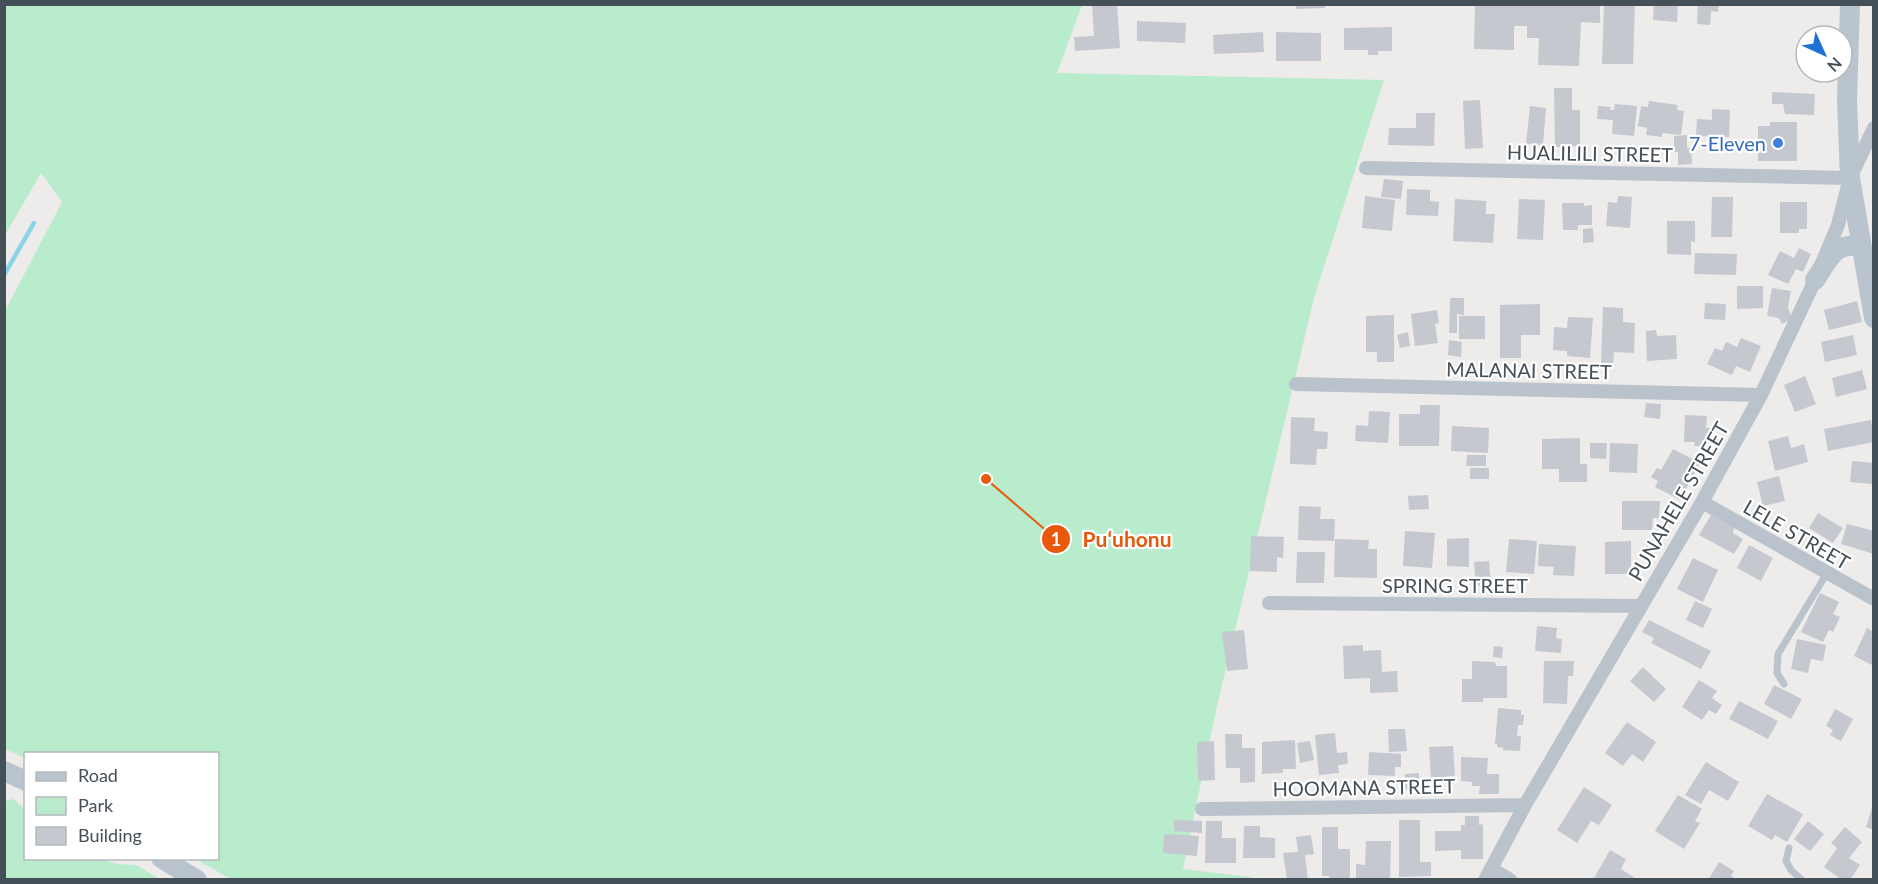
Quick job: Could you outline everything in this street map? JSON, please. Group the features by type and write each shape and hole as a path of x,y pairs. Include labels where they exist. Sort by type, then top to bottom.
{"street":[{"path":"1850,4 1847,100 1850,178 1874,318"},
{"name":"PUNAHELE STREET","path":"1488,874 1525,805 1702,502 1761,395 1815,280 1838,225 1850,178 1872,134"},
{"name":"HUALILILI STREET","path":"1366,168 1850,178"},
{"path":"1815,280 1836,250 1852,244 1861,247"},
{"name":"MALANAI STREET","path":"1296,384 1761,395"},
{"name":"LELE STREET","path":"1702,502 1874,599"},
{"name":"SPRING STREET","path":"1269,603 1641,606"},
{"path":"4,771 24,780"},
{"name":"HOOMANA STREET","path":"1202,809 1525,805"},
{"path":"164,860 197,879"},
{"path":"1488,874 1510,879"}],"lane":[{"path":"1784,684 1777,672 1778,654 1827,573"},
{"path":"1788,848 1786,861 1791,870 1802,879"}],"green space":[{"path":"5,5 1082,5 1057,73 1384,80 1314,298 1217,706 1183,869 1253,879 231,879 197,860 219,860 219,752 24,752 24,758 5,749 5,311 62,202 41,173 5,235"},
{"path":"13,799 24,808 24,860 104,860 117,864 136,865 160,879 5,879 5,801"}],"building":[{"path":"1092,4 1117,4 1120,48 1075,51 1074,37 1094,36"},
{"path":"1296,4 1325,4 1325,8 1296,9"},
{"path":"1600,4 1600,23 1581,22 1579,66 1538,65 1539,38 1527,38 1527,26 1514,26 1514,50 1474,49 1475,5"},
{"path":"1604,4 1635,4 1633,64 1602,64"},
{"path":"1654,4 1678,4 1677,22 1653,20"},
{"path":"1698,4 1719,4 1718,12 1711,11 1710,25 1697,24"},
{"path":"1137,21 1186,23 1185,43 1137,41"},
{"path":"1392,27 1392,51 1378,51 1378,55 1368,55 1368,50 1344,50 1344,28"},
{"path":"1263,32 1264,52 1214,54 1213,35"},
{"path":"1276,32 1321,33 1321,61 1276,61"},
{"path":"1554,88 1572,88 1572,110 1580,110 1580,146 1555,147"},
{"path":"1772,92 1815,94 1814,115 1785,114 1783,104 1772,104"},
{"path":"1480,100 1483,148 1465,149 1463,101"},
{"path":"1649,101 1678,105 1677,110 1684,111 1681,135 1662,133 1662,137 1646,135 1647,128 1638,126 1641,106 1648,107"},
{"path":"1615,104 1637,106 1634,136 1612,134 1613,120 1597,119 1598,106 1611,107 1610,110 1614,110"},
{"path":"1530,106 1546,108 1543,145 1526,144"},
{"path":"1712,109 1730,110 1729,137 1696,136 1697,119 1712,120"},
{"path":"1416,113 1435,113 1434,146 1388,145 1389,128 1416,128"},
{"name":"7-Eleven","path":"1770,122 1797,122 1797,161 1758,161 1758,126 1770,126"},
{"path":"1687,135 1687,148 1691,148 1692,164 1678,165 1678,152 1674,152 1674,136"},
{"path":"1384,179 1403,181 1401,199 1381,197"},
{"path":"1407,189 1430,190 1430,201 1439,202 1438,216 1406,215"},
{"path":"1365,196 1395,200 1392,231 1362,228"},
{"path":"1618,196 1632,197 1630,228 1606,226 1608,202 1617,203"},
{"path":"1712,197 1733,197 1732,237 1711,237"},
{"path":"1455,199 1486,201 1486,214 1495,214 1493,243 1453,241"},
{"path":"1519,199 1545,200 1543,240 1517,239"},
{"path":"1780,202 1807,202 1807,229 1799,229 1799,233 1780,233"},
{"path":"1562,203 1592,205 1592,225 1578,225 1578,230 1563,230"},
{"path":"1667,221 1695,221 1695,242 1691,241 1691,255 1667,254"},
{"path":"1593,228 1594,242 1583,243 1583,229"},
{"path":"1799,248 1811,254 1803,272 1796,269 1788,284 1768,275 1780,251 1794,258"},
{"path":"1695,253 1737,254 1736,275 1694,274"},
{"path":"1737,286 1763,286 1763,308 1737,309"},
{"path":"1772,288 1791,291 1788,307 1792,319 1782,324 1779,318 1767,316"},
{"path":"1450,298 1464,298 1464,315 1457,314 1457,333 1449,333"},
{"path":"1857,301 1862,322 1829,330 1824,310"},
{"path":"1705,303 1726,304 1725,320 1704,319"},
{"path":"1540,304 1540,335 1521,335 1521,358 1500,358 1500,305"},
{"path":"1603,307 1623,308 1623,322 1635,323 1634,353 1614,352 1613,364 1601,363"},
{"path":"1437,310 1439,323 1435,324 1438,343 1415,346 1411,314"},
{"path":"1394,315 1394,362 1377,362 1377,352 1366,352 1366,316"},
{"path":"1459,316 1485,316 1485,339 1459,339"},
{"path":"1568,317 1593,318 1590,358 1567,356 1567,351 1553,350 1554,327 1567,328"},
{"path":"1656,330 1657,336 1676,335 1677,359 1647,361 1646,331"},
{"path":"1408,332 1410,346 1400,348 1397,335"},
{"path":"1853,335 1857,355 1825,362 1821,342"},
{"path":"1741,338 1761,346 1750,372 1736,366 1732,375 1707,364 1715,348 1722,351 1726,342 1737,347"},
{"path":"1449,340 1462,342 1461,357 1448,355"},
{"path":"1862,370 1867,389 1836,397 1832,378"},
{"path":"1805,376 1816,404 1795,412 1784,385"},
{"path":"1646,403 1661,404 1660,419 1644,417"},
{"path":"1420,405 1440,405 1439,446 1399,446 1399,414 1420,414"},
{"path":"1369,411 1390,412 1388,443 1355,441 1356,425 1368,426"},
{"path":"1685,415 1707,416 1706,428 1713,428 1712,446 1694,446 1695,442 1684,442"},
{"path":"1291,417 1315,418 1314,431 1328,432 1327,449 1317,449 1316,465 1290,464"},
{"path":"1871,420 1874,442 1828,451 1824,429"},
{"path":"1452,426 1489,428 1488,453 1451,451"},
{"path":"1788,436 1791,448 1804,444 1808,462 1775,471 1768,441"},
{"path":"1580,438 1580,464 1587,464 1587,482 1559,482 1559,469 1542,469 1542,439"},
{"path":"1590,443 1607,443 1606,459 1590,458"},
{"path":"1610,443 1638,444 1637,473 1609,472"},
{"path":"1673,449 1700,463 1680,500 1655,487 1658,481 1651,477 1657,468 1661,470"},
{"path":"1467,455 1486,455 1486,466 1466,466"},
{"path":"1852,461 1874,463 1872,484 1850,482"},
{"path":"1470,468 1489,468 1489,479 1470,479"},
{"path":"1779,476 1785,501 1763,506 1757,482"},
{"path":"1428,495 1429,509 1409,510 1408,496"},
{"path":"1622,501 1660,501 1659,518 1653,518 1652,530 1622,530"},
{"path":"1299,506 1321,507 1320,519 1335,519 1334,541 1298,540"},
{"path":"1818,513 1843,528 1833,543 1809,528"},
{"path":"1711,515 1734,528 1733,533 1743,539 1734,554 1699,535"},
{"path":"1847,524 1874,531 1874,554 1841,544"},
{"path":"1405,531 1435,533 1432,568 1403,566"},
{"path":"1251,536 1284,537 1283,558 1277,557 1277,572 1250,571"},
{"path":"1469,538 1469,567 1447,566 1447,539"},
{"path":"1335,539 1369,540 1368,549 1377,549 1377,578 1334,577"},
{"path":"1509,539 1537,541 1534,574 1506,572"},
{"path":"1631,541 1631,574 1605,574 1605,542"},
{"path":"1539,544 1576,546 1574,576 1553,575 1554,567 1538,566"},
{"path":"1749,545 1773,558 1761,581 1737,568"},
{"path":"1297,552 1325,552 1324,583 1296,583"},
{"path":"1693,558 1718,570 1703,602 1677,589"},
{"path":"1489,561 1491,584 1476,586 1474,562"},
{"path":"1820,593 1839,602 1833,614 1840,617 1833,632 1829,630 1823,642 1801,632"},
{"path":"1695,601 1712,609 1703,628 1686,620"},
{"path":"1649,620 1711,651 1701,669 1651,643 1654,638 1642,632"},
{"path":"1537,626 1557,628 1556,638 1562,639 1561,653 1535,651"},
{"path":"1867,628 1874,632 1874,666 1854,656"},
{"path":"1244,630 1248,669 1227,671 1222,632"},
{"path":"1797,639 1826,645 1823,661 1811,659 1808,673 1791,669"},
{"path":"1363,645 1363,651 1381,650 1382,672 1397,671 1398,692 1370,693 1370,678 1344,679 1343,646"},
{"path":"1494,646 1503,647 1502,658 1493,657"},
{"path":"1472,661 1495,662 1496,666 1507,666 1507,698 1483,698 1483,702 1462,702 1462,679 1472,679"},
{"path":"1544,661 1574,661 1573,676 1568,676 1567,704 1543,703"},
{"path":"1643,667 1666,689 1654,702 1630,681"},
{"path":"1699,680 1717,691 1712,698 1722,705 1716,714 1709,710 1702,720 1682,707"},
{"path":"1774,685 1802,699 1791,719 1764,704"},
{"path":"1739,701 1778,721 1768,739 1729,719"},
{"path":"1498,708 1521,710 1521,715 1524,715 1523,725 1518,725 1517,736 1521,736 1520,751 1503,750 1495,744"},
{"path":"1835,709 1853,719 1841,741 1830,735 1833,730 1826,726"},
{"path":"1627,722 1656,742 1643,762 1632,754 1623,766 1605,753"},
{"path":"1388,729 1405,729 1407,751 1389,752"},
{"path":"1335,733 1337,753 1347,752 1348,764 1338,765 1339,773 1319,775 1315,735"},
{"path":"1225,734 1242,734 1242,748 1255,748 1255,782 1240,783 1240,768 1226,768"},
{"path":"1295,740 1296,769 1283,769 1283,773 1262,774 1262,742"},
{"path":"1214,741 1215,780 1198,781 1197,742"},
{"path":"1310,741 1314,760 1300,763 1297,743"},
{"path":"1453,746 1455,776 1431,778 1429,747"},
{"path":"1369,752 1401,754 1401,767 1395,767 1395,776 1368,775"},
{"path":"1461,757 1488,758 1487,774 1499,774 1499,794 1479,794 1480,786 1472,786 1472,782 1461,781"},
{"path":"1706,762 1739,782 1728,801 1709,790 1701,804 1685,795"},
{"path":"1419,773 1419,788 1405,789 1405,774"},
{"path":"1584,787 1612,805 1599,825 1591,821 1577,843 1557,830"},
{"path":"1767,794 1803,814 1787,842 1775,835 1772,840 1748,826"},
{"path":"1678,795 1702,809 1695,821 1700,823 1684,849 1655,831"},
{"path":"1874,802 1874,830 1866,827"},
{"path":"1465,816 1479,816 1479,825 1483,824 1483,859 1461,859 1461,850 1435,851 1435,831 1461,831 1461,825 1465,825"},
{"path":"1174,820 1202,821 1202,833 1174,831"},
{"path":"1399,820 1420,820 1420,862 1431,862 1431,876 1399,877"},
{"path":"1206,821 1222,821 1222,838 1236,838 1236,863 1205,863"},
{"path":"1808,821 1824,834 1810,851 1794,839"},
{"path":"1244,826 1260,826 1260,837 1275,838 1275,858 1243,858"},
{"path":"1322,827 1338,827 1338,849 1350,849 1350,880 1329,880 1329,876 1322,876"},
{"path":"1845,827 1862,842 1849,858 1860,865 1850,880 1842,880 1824,867 1837,848 1831,843"},
{"path":"1164,834 1199,836 1197,856 1163,853"},
{"path":"1311,835 1314,854 1305,855 1308,880 1287,880 1283,853 1298,852 1296,837"},
{"path":"1366,841 1391,841 1390,880 1356,880 1356,864 1365,865"},
{"path":"1610,850 1626,859 1621,869 1638,880 1593,880"},
{"path":"1719,862 1734,871 1731,876 1737,880 1708,880"}],"waterway":[{"path":"4,275 34,223"}],"place":[{"name":"7-Eleven","path":"1778,143"},
{"name":"Puʻuhonu","path":"986,479"}]}
